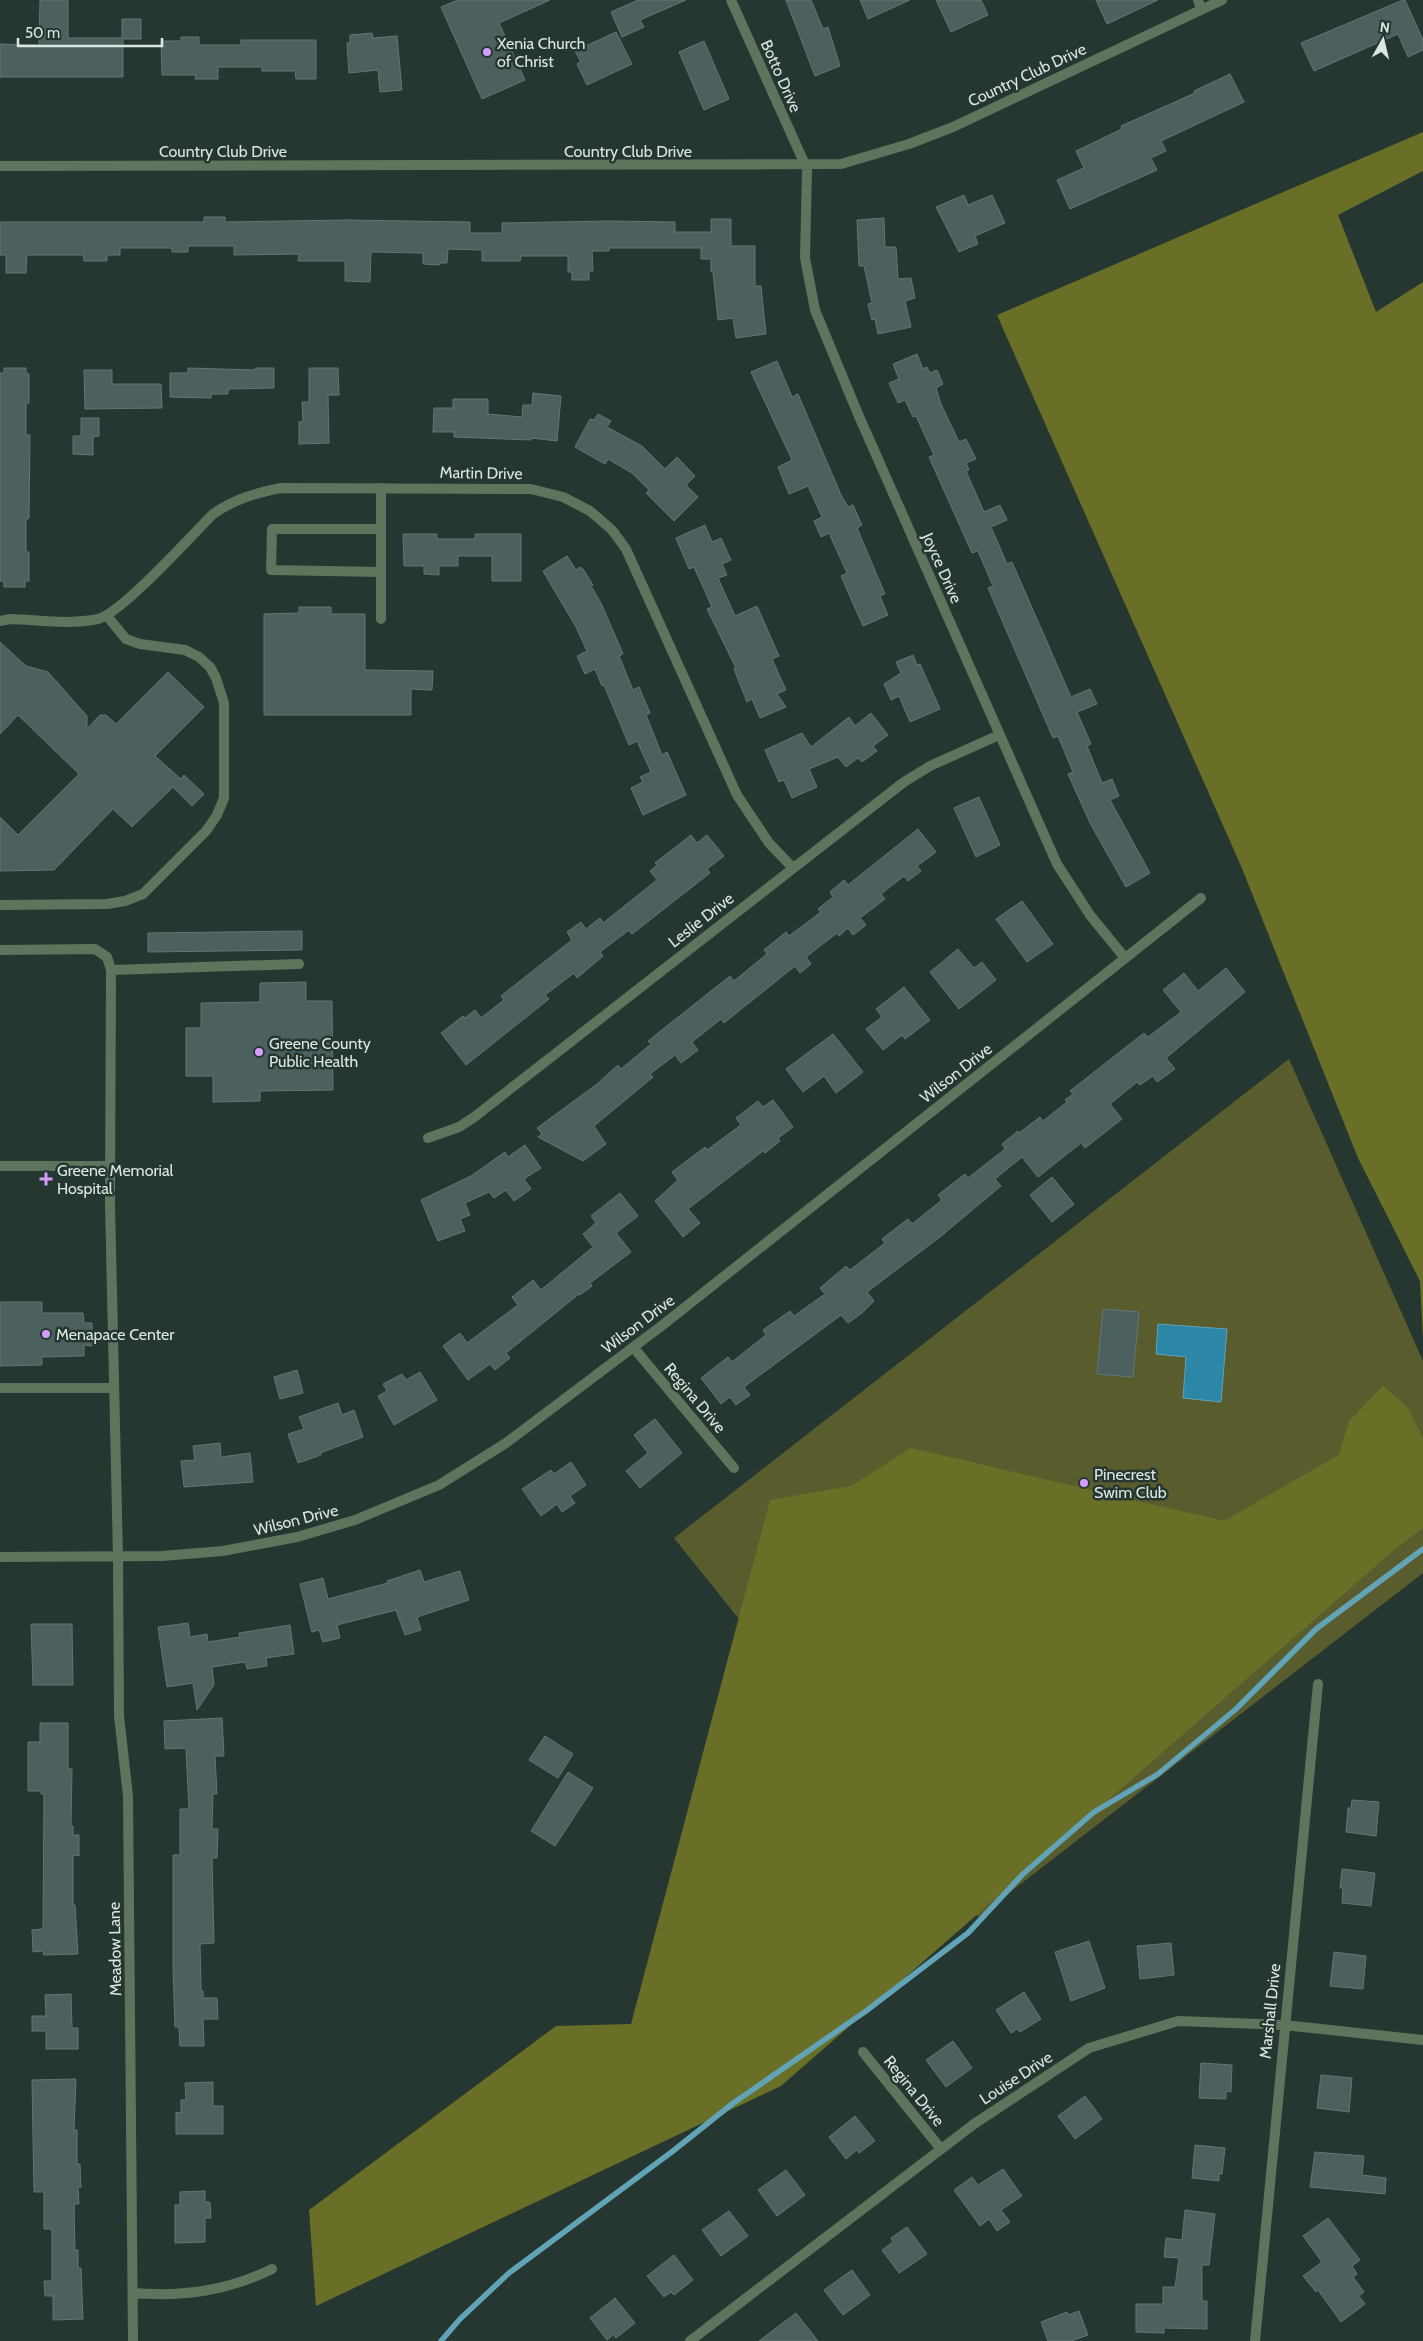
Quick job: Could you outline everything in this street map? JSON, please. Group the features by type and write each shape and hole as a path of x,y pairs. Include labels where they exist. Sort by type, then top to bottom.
{"street":[{"name":"Botto Drive","path":"731,0 805,165"},
{"name":"Country Club Drive","path":"0,166 841,164 909,144 953,127 1199,5 1222,0"},
{"name":"Joyce Drive","path":"805,165 807,170 805,258 814,310 999,736 1057,864 1090,914 1125,958"},
{"name":"Martin Drive","path":"0,622 10,619 75,622 107,616 124,602 213,514 230,503 249,495 281,488 381,488 532,489 563,497 577,503 602,520 626,549 737,796 769,843 793,868"},
{"path":"381,488 381,619"},
{"path":"380,529 272,528 270,570 381,572"},
{"path":"0,905 107,904 125,901 143,894 206,831 217,815 224,798 224,703 216,678 210,668 199,657 185,650 140,644 126,639 107,616"},
{"name":"Leslie Drive","path":"428,1138 459,1127 473,1118 904,782 930,766 999,736"},
{"name":"Wilson Drive","path":"0,1558 118,1557 223,1551 297,1537 383,1510 439,1485 506,1443 633,1347 1201,898"},
{"path":"0,950 95,949 107,957 111,970 300,964"},
{"name":"Meadow Lane","path":"111,970 110,1166 118,1557 119,1716 128,1796 133,2341"},
{"path":"0,1166 110,1166"},
{"name":"Regina Drive","path":"633,1347 734,1468"},
{"path":"0,1388 114,1388"},
{"name":"Marshall Drive","path":"1255,2341 1318,1684"},
{"name":"Louise Drive","path":"690,2341 974,2124 1089,2048 1178,2021 1284,2025 1423,2040"},
{"name":"Regina Drive","path":"863,2052 941,2149"},
{"path":"134,2293 168,2296 203,2292 238,2284 272,2269"}],"green space":[{"path":"1423,132 1423,171 1338,215 1376,312 1423,282 1423,1340 1420,1281 1358,1158 1241,866 997,315"},
{"name":"Pinecrest Swim Club","path":"1289,1059 1423,1361 1423,1573 978,1917 674,1538"},
{"path":"1383,1386 1408,1408 1423,1439 1423,1528 1394,1550 781,2086 316,2306 309,2210 556,2026 631,2024 770,1500 851,1486 911,1448 1224,1521 1339,1455 1349,1421"}],"water":[{"path":"1158,1324 1227,1329 1221,1402 1183,1398 1186,1357 1156,1354"}],"building":[{"path":"40,0 68,0 68,38 122,38 122,19 141,19 141,39 123,39 123,77 0,77 0,44 39,45"},
{"name":"Xenia Church of Christ","path":"458,0 550,0 499,23 525,80 482,99 441,7"},
{"path":"638,0 686,0 640,20 644,27 622,37 611,12"},
{"path":"786,0 811,0 823,29 828,27 840,66 815,76"},
{"path":"860,0 910,0 868,19"},
{"path":"936,0 981,0 988,15 951,32"},
{"path":"1096,0 1158,0 1107,24"},
{"path":"1405,0 1423,40 1423,50 1408,57 1398,34 1314,71 1301,43"},
{"path":"616,32 632,64 587,85 577,64 581,62 575,51"},
{"path":"372,33 373,38 397,36 402,90 380,92 378,70 349,73 347,43 350,43 350,35"},
{"path":"181,37 199,37 199,45 241,45 241,40 316,40 316,79 296,79 295,71 262,71 262,67 218,67 218,79 195,79 196,75 162,75 161,41 181,41"},
{"path":"704,41 729,99 704,110 679,52"},
{"path":"1230,74 1244,102 1161,141 1166,151 1151,158 1157,170 1070,209 1057,180 1084,168 1076,151 1122,129 1121,126 1195,93 1194,91"},
{"path":"964,195 968,205 992,195 1005,223 975,236 978,244 959,252 936,207"},
{"path":"204,217 225,217 225,222 347,220 470,222 470,233 502,233 502,223 609,221 675,222 675,232 711,232 711,219 731,219 731,246 755,246 755,286 761,286 766,334 736,338 733,318 718,320 711,259 701,259 701,248 609,248 609,251 592,251 593,271 589,271 589,280 572,280 572,272 568,272 568,256 521,256 520,261 482,261 482,250 448,249 447,263 440,263 440,265 423,264 423,253 371,252 370,282 345,281 345,261 298,261 299,254 234,255 234,246 188,246 188,252 172,252 172,248 120,248 120,255 107,255 107,261 84,261 83,255 27,255 26,273 6,273 6,255 0,255 0,222 204,222"},
{"path":"884,218 885,247 896,247 898,279 911,278 915,298 905,301 911,327 878,334 875,319 872,320 868,304 872,303 864,266 859,266 857,220"},
{"path":"917,354 923,369 927,367 930,373 937,370 943,384 936,388 941,404 959,442 966,439 976,459 966,463 969,470 966,471 984,512 1000,505 1007,520 991,527 1007,564 1012,562 1071,697 1090,689 1097,704 1077,712 1091,744 1087,746 1102,783 1112,779 1119,796 1110,800 1150,873 1126,887 1091,825 1068,774 1073,772 1058,736 1053,738 988,588 993,586 978,551 972,553 929,457 934,455 916,416 913,417 905,400 898,403 889,383 899,379 893,364"},
{"path":"777,361 792,397 798,394 841,495 848,507 853,505 862,525 857,528 885,594 880,596 888,615 863,626 841,576 847,573 829,533 821,537 814,521 822,517 808,486 789,494 778,467 792,460 751,372"},
{"path":"4,368 26,368 26,373 29,374 29,403 26,403 26,435 30,435 29,518 26,520 26,552 29,552 29,581 25,581 25,587 4,587 4,581 0,581 0,373 4,373"},
{"path":"188,368 255,370 255,368 274,368 274,388 228,389 228,394 211,394 211,398 170,397 170,373 188,373"},
{"path":"309,368 338,368 339,395 328,395 329,443 299,444 299,422 303,421 302,402 309,402"},
{"path":"84,370 112,370 112,384 161,384 162,408 85,409"},
{"path":"533,393 561,396 557,441 531,438 531,440 454,437 454,432 433,432 434,408 453,408 453,399 488,399 488,414 522,417 523,405 532,405"},
{"path":"598,414 611,421 607,427 642,446 665,469 677,457 695,476 686,485 698,497 674,521 646,493 649,490 632,473 608,459 605,464 575,447 590,419 594,420"},
{"path":"81,418 99,418 99,436 93,437 93,455 73,454 73,436 81,436"},
{"path":"705,525 712,542 721,538 731,560 722,564 727,575 718,578 735,616 757,606 779,656 772,659 786,690 777,694 786,707 760,718 752,699 747,702 734,669 736,668 707,609 712,607 694,567 689,569 676,538"},
{"path":"403,534 437,534 437,539 475,539 475,534 521,534 521,581 492,581 492,556 458,556 458,566 439,566 439,575 424,574 424,566 404,566"},
{"path":"567,556 576,570 580,567 583,569 593,585 591,586 601,603 623,654 619,656 633,690 639,687 650,713 646,715 662,755 667,752 686,795 643,815 631,788 643,782 640,777 651,772 637,741 629,745 604,685 602,686 595,669 585,674 577,656 587,651 576,627 543,571"},
{"path":"299,607 331,607 331,614 365,614 365,670 433,671 432,690 411,689 411,715 264,715 264,614 299,613"},
{"path":"0,642 26,666 48,672 87,716 87,729 100,715 106,715 116,724 168,672 204,707 155,756 181,779 184,775 204,794 192,806 173,787 132,827 113,809 54,870 0,871 0,817 18,835 79,774 18,715 0,734"},
{"path":"913,655 917,665 920,664 940,709 910,722 899,696 891,700 884,684 901,673 896,662"},
{"path":"871,713 888,735 873,746 877,751 862,762 858,758 846,767 838,757 809,769 817,787 792,798 784,780 779,782 765,750 802,733 811,747 849,717 855,726"},
{"path":"979,797 1000,845 976,857 954,808"},
{"path":"918,829 936,852 917,866 921,871 908,881 904,876 881,894 885,899 860,918 866,925 853,935 848,928 839,936 837,933 806,957 811,964 800,973 795,966 724,1023 721,1019 692,1042 698,1050 681,1063 675,1055 650,1074 653,1077 594,1126 606,1144 583,1161 538,1137 542,1134 537,1128 597,1084 618,1065 621,1069 651,1044 648,1041 730,976 734,981 767,954 764,950 786,932 789,936 821,912 818,909 833,897 830,892 844,880 848,885"},
{"path":"691,835 697,843 707,835 724,856 707,869 710,873 632,934 629,930 600,952 603,956 577,978 574,973 545,995 549,999 466,1065 441,1033 463,1016 465,1018 475,1010 481,1018 504,1000 501,996 572,940 567,932 581,922 586,929 600,918 603,923 657,880 650,871 657,865 655,863"},
{"path":"1022,901 1053,944 1027,962 996,919"},
{"path":"302,931 302,950 148,952 148,933"},
{"path":"958,949 974,968 982,962 996,980 959,1009 930,972"},
{"path":"1226,968 1245,992 1166,1058 1175,1069 1157,1082 1153,1076 1140,1085 1137,1082 1110,1104 1122,1119 1085,1148 1081,1143 1038,1177 1022,1157 995,1179 1001,1186 940,1237 867,1292 874,1301 862,1313 848,1323 841,1315 744,1387 750,1395 736,1405 730,1397 721,1404 701,1378 728,1357 732,1362 766,1335 763,1330 790,1311 794,1316 825,1294 820,1288 846,1266 850,1270 885,1243 882,1239 908,1219 912,1224 942,1200 938,1195 965,1174 968,1178 1005,1149 1002,1144 1018,1131 1019,1133 1040,1117 1043,1121 1067,1102 1065,1100 1073,1094 1070,1091 1144,1033 1148,1037 1181,1012 1163,990 1184,973 1198,991"},
{"name":"Greene County Public Health","path":"306,982 306,1001 332,1001 333,1090 260,1091 260,1101 213,1102 213,1076 186,1076 186,1028 201,1028 201,1003 260,1002 260,983"},
{"path":"904,987 930,1020 905,1039 902,1035 883,1050 866,1029 882,1017 876,1009"},
{"path":"833,1034 863,1072 836,1093 824,1076 803,1092 786,1069"},
{"path":"773,1100 793,1127 778,1138 780,1141 765,1153 763,1151 688,1209 700,1223 683,1237 655,1201 678,1180 672,1172 705,1147 707,1150 741,1125 736,1118 758,1101 763,1107"},
{"path":"525,1145 541,1168 524,1179 531,1189 514,1201 506,1190 494,1198 489,1192 465,1203 470,1215 460,1219 465,1231 438,1241 421,1200 471,1176 505,1152 508,1157"},
{"path":"1052,1177 1074,1204 1052,1222 1030,1195"},
{"path":"620,1193 638,1216 616,1233 631,1252 590,1283 592,1286 579,1294 506,1353 510,1358 495,1370 490,1364 468,1380 443,1346 460,1333 467,1343 518,1305 512,1297 533,1280 541,1290 593,1247 583,1234 596,1223 591,1216"},
{"name":"Menapace Center","path":"0,1302 42,1302 42,1313 83,1313 84,1323 92,1323 92,1346 84,1345 84,1356 42,1357 42,1365 0,1366"},
{"path":"1103,1309 1139,1312 1133,1377 1097,1374"},
{"path":"297,1370 303,1393 280,1399 274,1377"},
{"path":"420,1372 437,1400 394,1425 378,1396 387,1391 383,1384 402,1374 406,1380"},
{"path":"338,1403 342,1415 354,1410 363,1437 298,1463 288,1434 304,1429 299,1417"},
{"path":"655,1419 682,1453 640,1488 626,1471 648,1453 634,1435"},
{"path":"220,1443 221,1457 250,1453 253,1482 184,1487 181,1461 195,1460 193,1446"},
{"path":"571,1462 586,1485 570,1496 575,1503 562,1512 557,1504 541,1516 522,1489 551,1470 554,1474"},
{"path":"420,1570 424,1582 460,1571 469,1600 417,1617 421,1630 405,1635 396,1610 337,1625 340,1638 323,1642 319,1630 312,1632 300,1584 323,1578 328,1599 388,1583 387,1581"},
{"path":"188,1623 190,1637 207,1634 208,1642 240,1637 239,1633 290,1625 294,1654 266,1658 267,1666 247,1669 245,1662 212,1667 214,1685 197,1710 193,1683 167,1687 158,1627"},
{"path":"31,1624 72,1624 73,1685 33,1685"},
{"path":"222,1718 224,1756 215,1756 217,1794 213,1794 212,1829 218,1829 217,1858 212,1858 214,1943 200,1944 201,1991 203,1991 203,1998 217,1998 218,2019 203,2019 204,2046 180,2046 179,2027 175,2027 173,1855 180,1855 180,1809 189,1809 186,1748 165,1749 164,1721"},
{"path":"40,1723 68,1723 68,1769 72,1769 71,1826 73,1826 73,1835 79,1835 79,1856 73,1855 73,1905 75,1905 78,1954 44,1955 43,1951 33,1952 32,1930 43,1929 44,1794 41,1794 41,1791 28,1791 28,1742 40,1742"},
{"path":"545,1736 573,1754 558,1778 529,1760"},
{"path":"568,1772 593,1788 555,1846 531,1831"},
{"path":"1352,1800 1379,1802 1376,1836 1346,1832 1348,1808 1351,1808"},
{"path":"1342,1869 1375,1873 1371,1906 1342,1903 1343,1888 1340,1888"},
{"path":"1089,1941 1105,1988 1071,2001 1055,1952"},
{"path":"1171,1943 1174,1975 1140,1979 1137,1946"},
{"path":"1334,1952 1366,1956 1363,1989 1330,1986"},
{"path":"1024,1992 1041,2019 1020,2032 1017,2029 1011,2033 996,2010"},
{"path":"71,1994 72,2028 78,2028 78,2049 46,2049 46,2031 32,2031 32,2016 46,2016 45,1995"},
{"path":"953,2041 972,2068 946,2087 926,2060"},
{"path":"1201,2063 1232,2065 1231,2092 1226,2091 1226,2099 1199,2098"},
{"path":"1321,2075 1352,2078 1349,2112 1317,2108"},
{"path":"76,2079 74,2130 77,2130 77,2164 80,2164 81,2187 78,2187 79,2204 74,2204 75,2250 78,2250 78,2268 81,2268 83,2319 53,2320 53,2296 45,2296 44,2281 52,2281 52,2229 44,2229 44,2192 34,2192 32,2080"},
{"path":"213,2082 213,2106 223,2106 223,2134 176,2134 176,2112 181,2113 181,2100 186,2100 185,2083"},
{"path":"1085,2096 1102,2119 1075,2139 1058,2116"},
{"path":"855,2116 875,2141 859,2153 857,2150 846,2159 829,2137"},
{"path":"1195,2145 1225,2148 1222,2174 1219,2174 1219,2181 1192,2178"},
{"path":"1315,2152 1364,2156 1362,2175 1386,2178 1385,2194 1310,2187"},
{"path":"1003,2169 1022,2196 1001,2210 1010,2222 997,2231 989,2219 980,2226 954,2190 972,2177 978,2185"},
{"path":"786,2170 805,2195 777,2216 758,2190"},
{"path":"205,2191 205,2202 210,2202 211,2218 205,2218 205,2242 175,2243 175,2205 180,2205 180,2192"},
{"path":"1185,2210 1215,2214 1209,2265 1202,2265 1202,2301 1207,2301 1207,2329 1164,2328 1164,2333 1136,2332 1136,2304 1163,2304 1163,2287 1175,2287 1179,2258 1164,2257 1166,2238 1182,2240"},
{"path":"729,2211 748,2236 721,2256 702,2230"},
{"path":"1328,2218 1360,2260 1352,2266 1357,2274 1353,2277 1364,2292 1359,2296 1365,2304 1341,2322 1318,2290 1316,2292 1303,2276 1322,2262 1303,2236"},
{"path":"907,2227 927,2254 899,2273 882,2250 893,2242 891,2238"},
{"path":"674,2255 693,2280 674,2295 671,2292 664,2297 647,2276"},
{"path":"852,2270 870,2295 843,2315 824,2290"},
{"path":"615,2298 635,2323 616,2338 613,2335 607,2340 590,2318"},
{"path":"1079,2311 1088,2335 1071,2341 1048,2341 1041,2322 1067,2312 1068,2315"},
{"path":"796,2313 818,2341 759,2341"}],"waterway":[{"path":"441,2341 460,2319 509,2273 673,2151 732,2104 866,2011 968,1933 1023,1874 1094,1812 1158,1774 1236,1709 1316,1629 1423,1549"}],"place":[{"name":"Xenia Church of Christ","path":"487,52"},
{"name":"Greene County Public Health","path":"259,1052"},
{"name":"Greene Memorial Hospital","path":"46,1179"},
{"name":"Menapace Center","path":"46,1334"},
{"name":"Pinecrest Swim Club","path":"1084,1483"}]}
